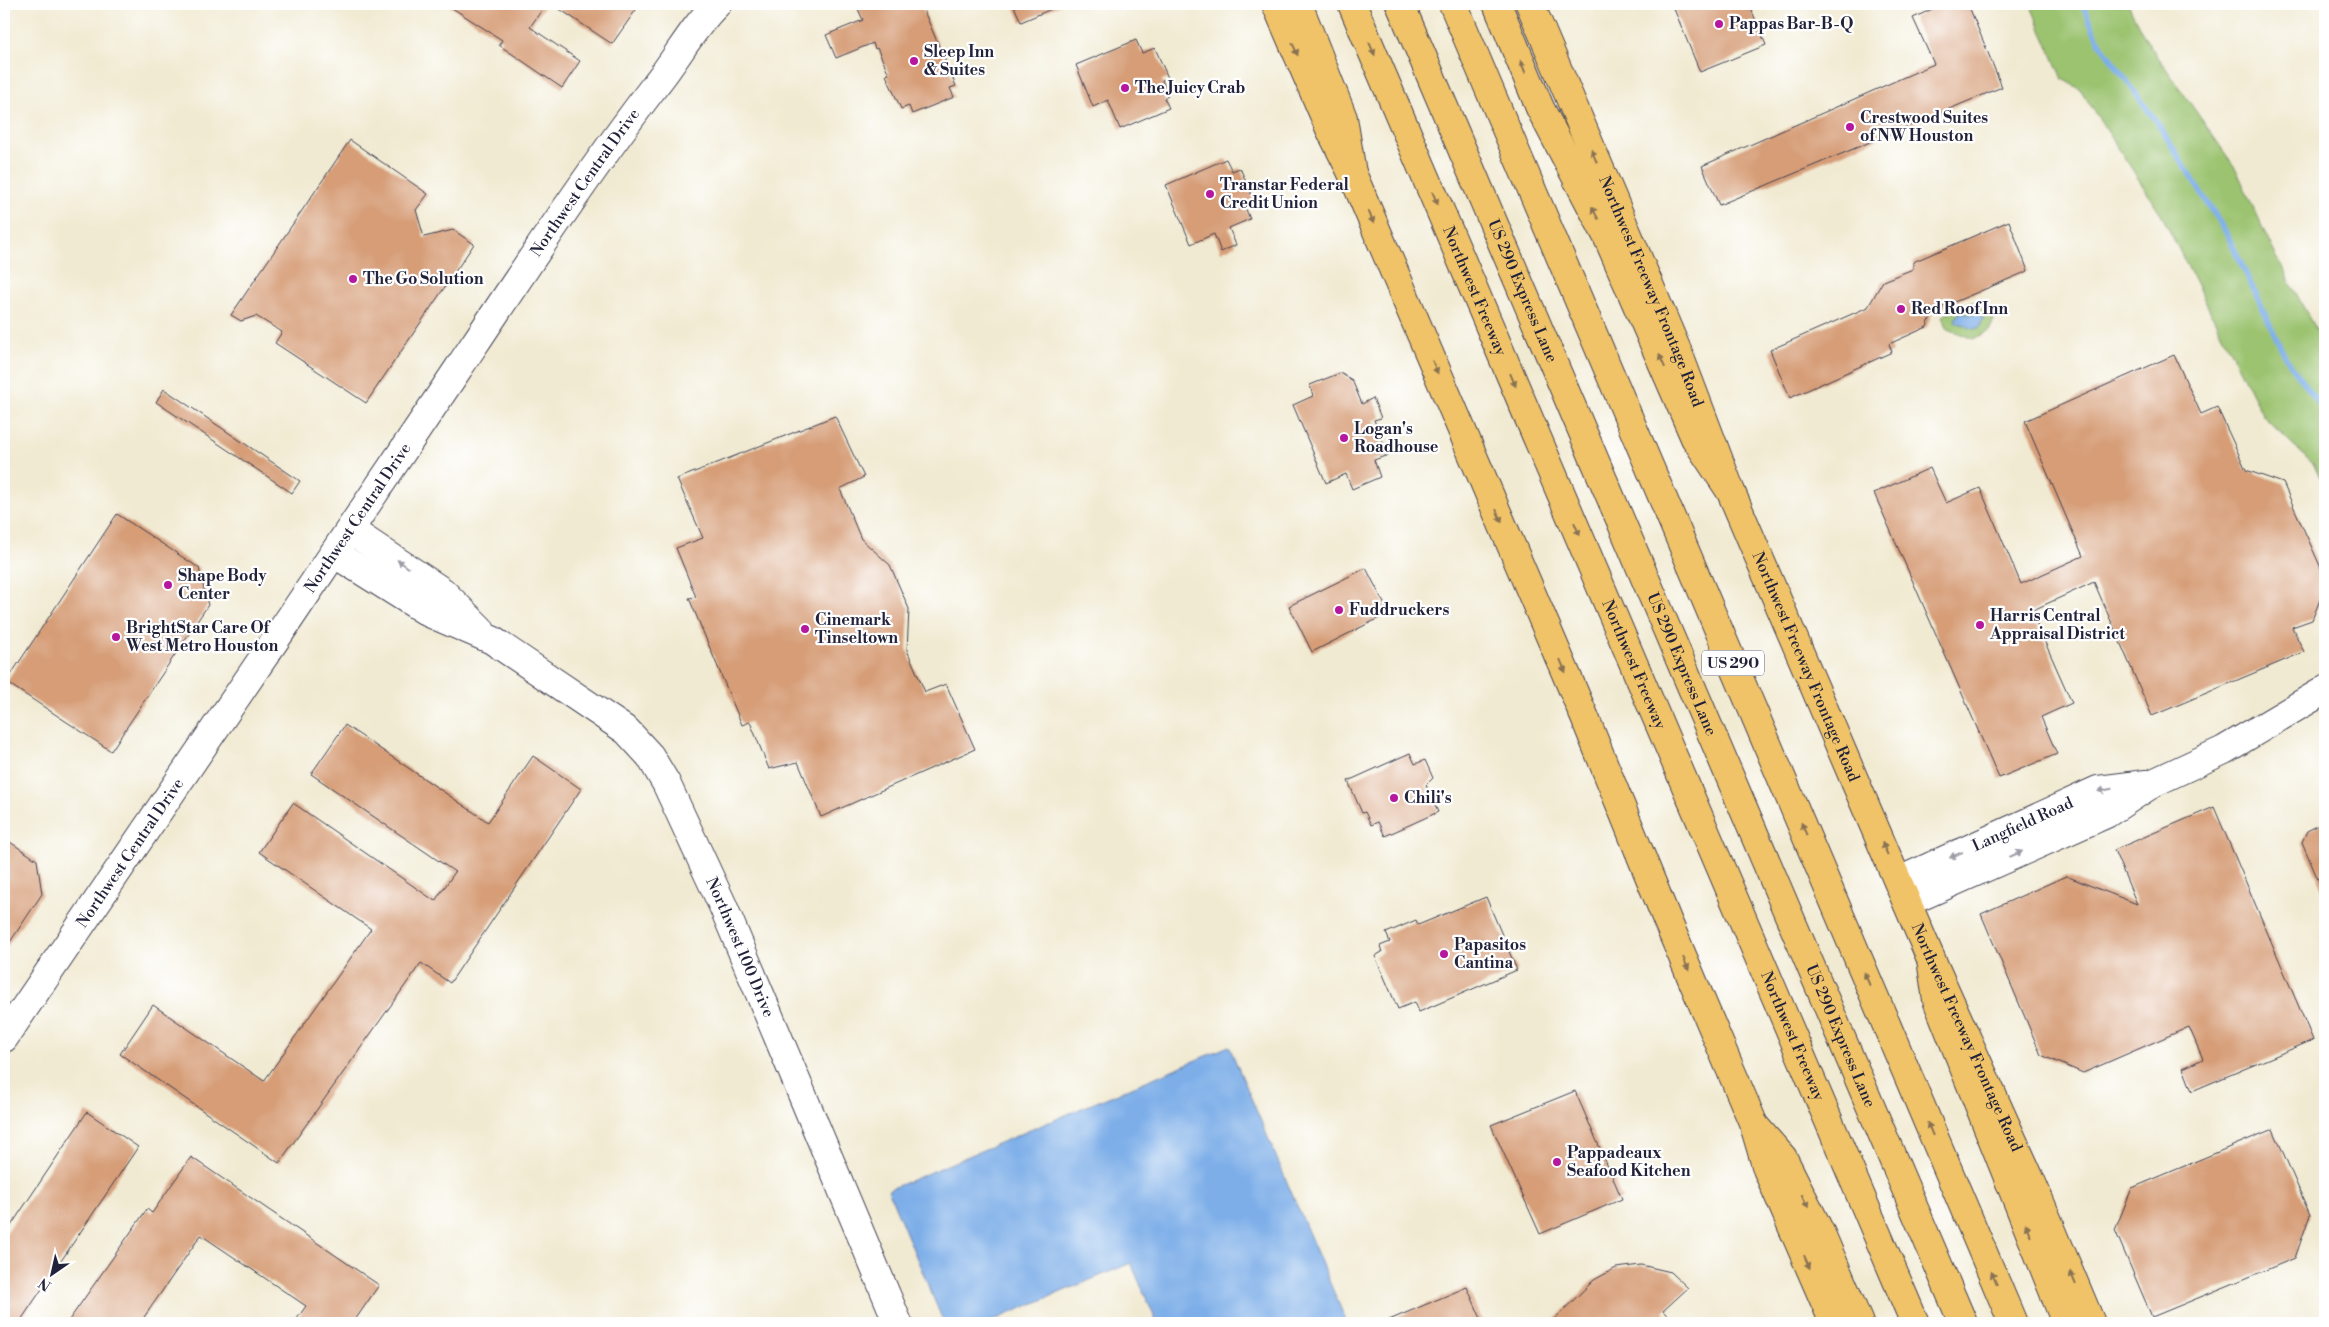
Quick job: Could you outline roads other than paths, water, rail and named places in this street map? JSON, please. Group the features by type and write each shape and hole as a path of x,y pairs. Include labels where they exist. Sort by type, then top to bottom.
{"main road":[{"path":"1276,4 1330,129 1352,172 1585,718 1667,920 1754,1125 1767,1169 1834,1323"},
{"path":"1298,4 1343,118 1352,172"},
{"name":"Northwest Freeway","path":"1352,4 1915,1323"},
{"name":"US 290 Express Lane","path":"1400,4 1964,1323"},
{"name":"US 290","path":"1454,4 2013,1323"},
{"path":"1497,4 1540,108 1607,236 1695,438 1732,492"},
{"name":"Northwest Freeway Frontage Road","path":"1530,4 1679,355 1732,492 1931,959 2032,1183 2092,1323"},
{"path":"1931,959 1937,1000 2066,1323"},
{"path":"1754,1125 1783,1158 1822,1236 1859,1323"}],"street":[{"name":"Northwest Central Drive","path":"4,1038 335,554 615,138 706,15 717,4"},
{"name":"Northwest 100 Drive","path":"350,530 443,592 492,640 627,731 658,769 723,906 898,1323"},
{"name":"Northwest 100 Drive","path":"335,554 429,613 492,640"},
{"name":"Langfield Road","path":"1903,891 2106,814 2153,783 2224,750 2325,690"}],"water":[{"path":"1960,312 1969,315 1975,313 1983,318 1980,327 1974,329 1956,322 1955,320"},
{"path":"1229,1046 1347,1323 1157,1323 1131,1263 987,1323 944,1323 888,1190"}],"waterway":[{"path":"2082,4 2099,42 2160,127 2228,236 2286,358 2325,412"}],"place":[{"name":"Pappas Bar-B-Q","path":"1719,24"},
{"name":"Sleep Inn & Suites","path":"914,61"},
{"name":"The Juicy Crab","path":"1125,88"},
{"name":"Crestwood Suites of NW Houston","path":"1850,127"},
{"name":"Transtar Federal Credit Union","path":"1210,194"},
{"name":"The Go Solution","path":"353,279"},
{"name":"Red Roof Inn","path":"1901,309"},
{"name":"Logan's Roadhouse","path":"1344,438"},
{"name":"Shape Body Center","path":"168,585"},
{"name":"Fuddruckers","path":"1339,610"},
{"name":"Harris Central Appraisal District","path":"1980,625"},
{"name":"Cinemark Tinseltown","path":"805,629"},
{"name":"BrightStar Care Of West Metro Houston","path":"116,637"},
{"name":"Chili's","path":"1394,798"},
{"name":"Papasitos Cantina","path":"1444,954"},
{"name":"Pappadeaux Seafood Kitchen","path":"1557,1162"}]}
